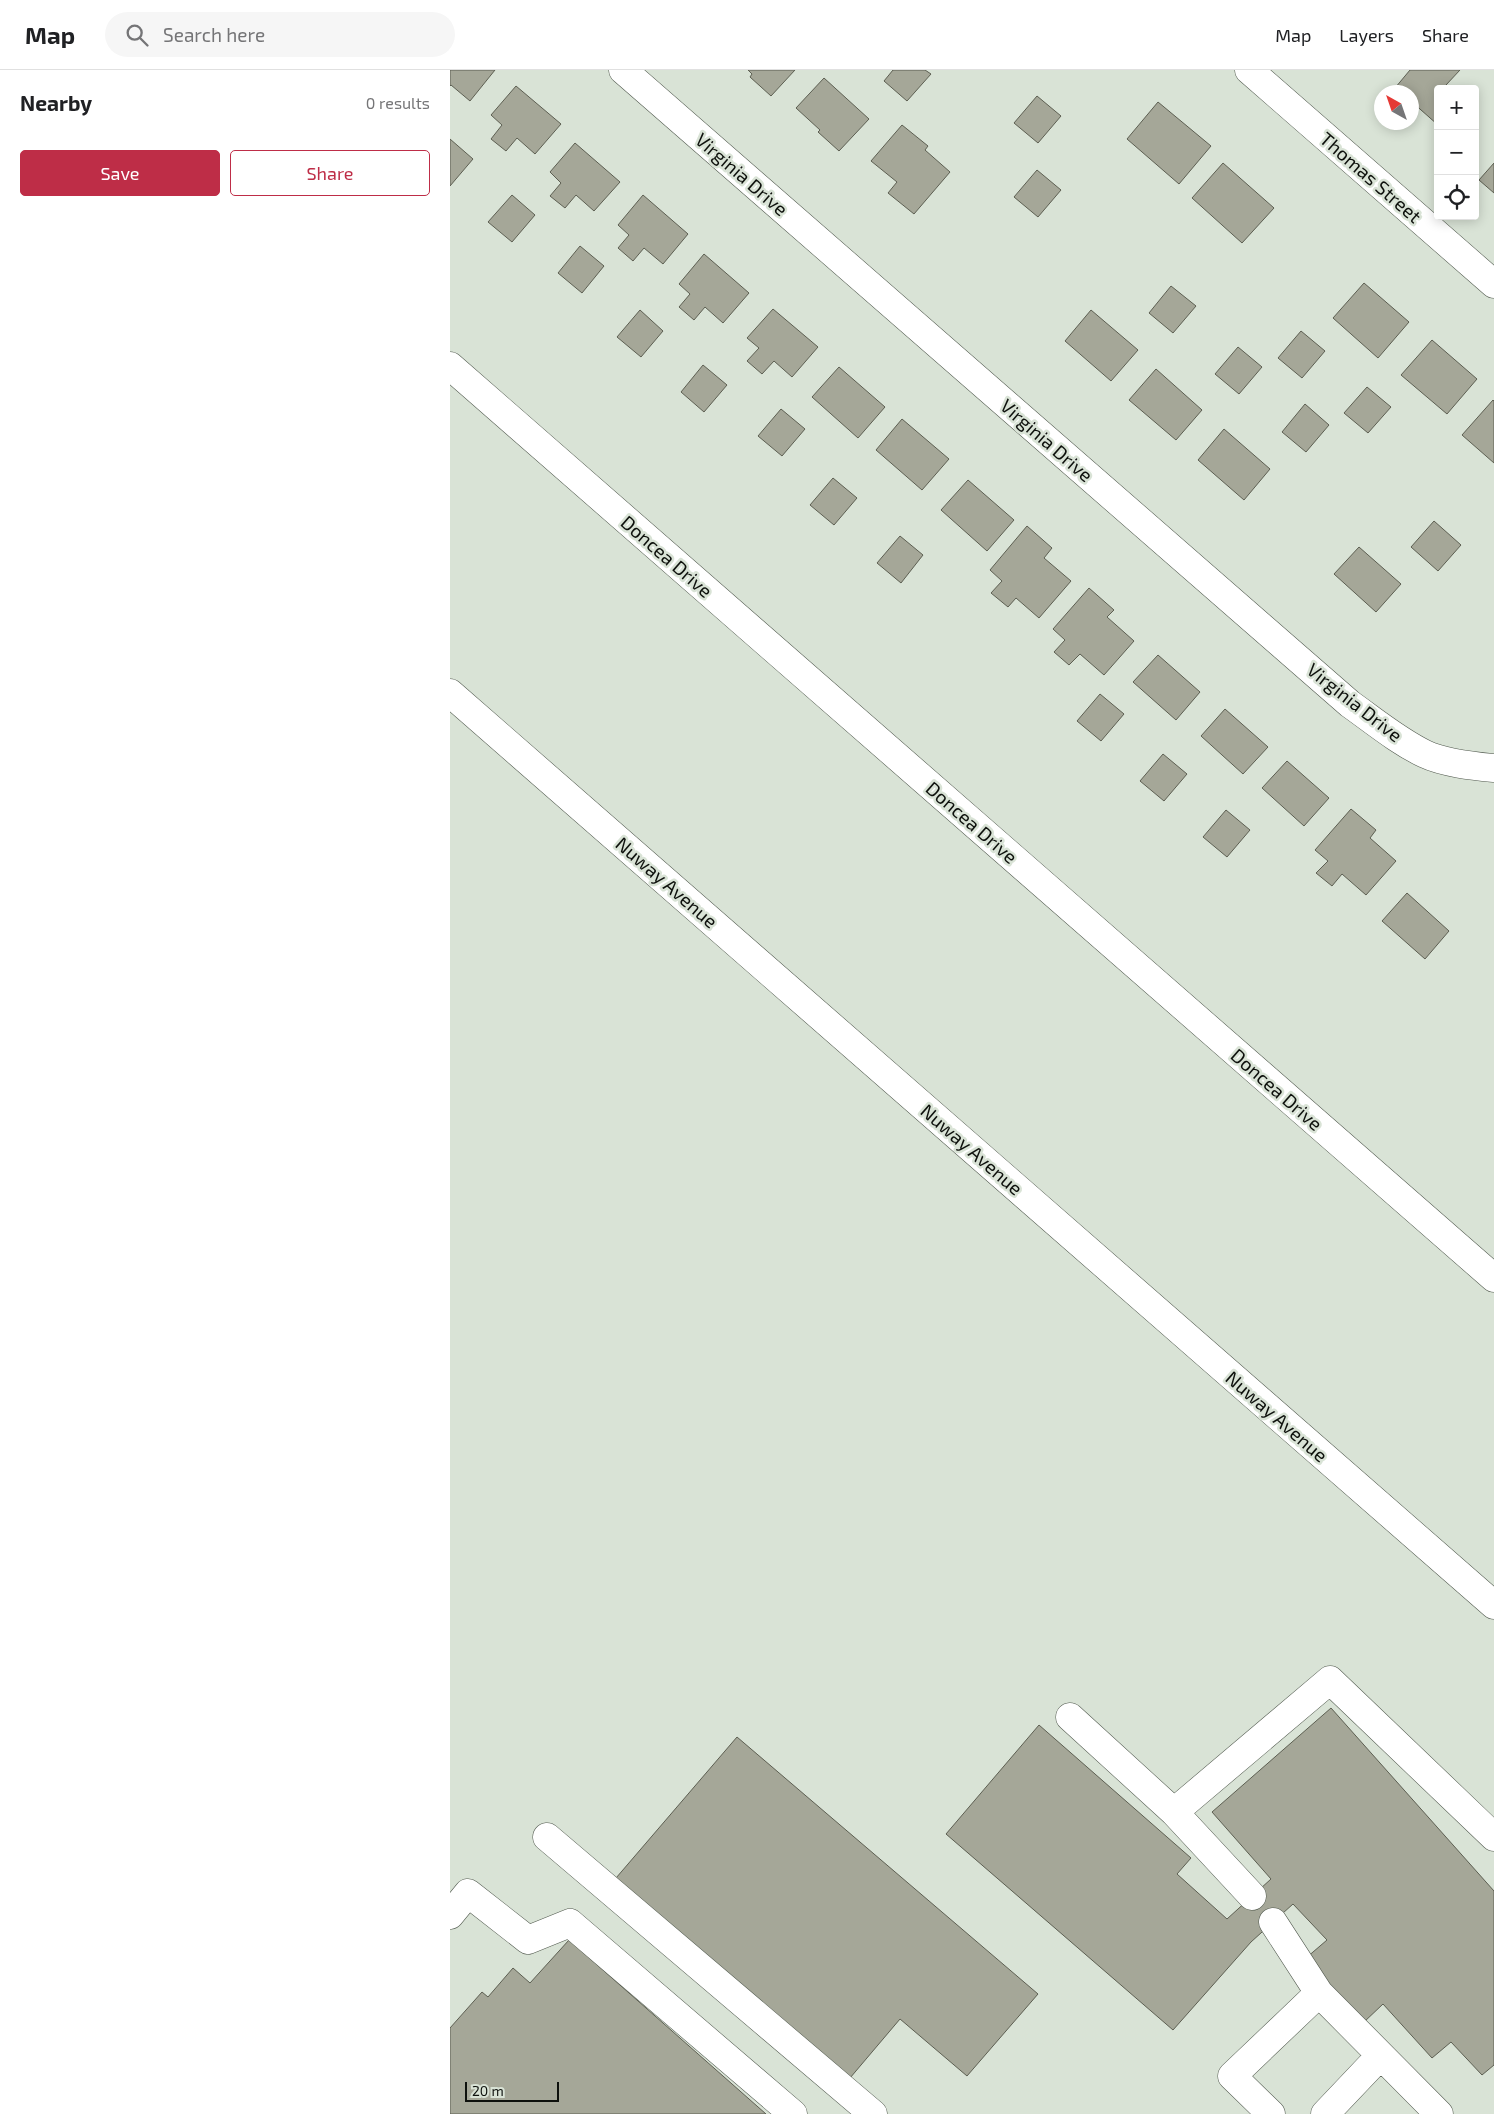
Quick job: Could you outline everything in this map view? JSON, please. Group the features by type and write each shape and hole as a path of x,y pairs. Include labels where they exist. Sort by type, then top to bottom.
{"street":[{"name":"Virginia Drive","path":"623,70 1350,704 1380,726 1426,754 1472,766 1494,768"},
{"name":"Thomas Street","path":"1249,70 1494,284"},
{"name":"Doncea Drive","path":"450,366 1494,1278"},
{"name":"Nuway Avenue","path":"450,693 1494,1605"},
{"path":"1174,1812 1330,1680 1494,1837"},
{"path":"1070,1717 1174,1812 1252,1896"},
{"path":"548,1836 873,2114"},
{"path":"450,1915 468,1893 528,1940 570,1923 793,2114"},
{"path":"1272,1922 1319,1993 1439,2114"},
{"path":"1271,2114 1232,2076 1319,1993"},
{"path":"1325,2114 1380,2056"}],"building":[{"path":"450,70 495,70 470,101 450,86"},
{"path":"748,70 795,70 771,96 750,77 752,74"},
{"path":"893,70 925,70 931,74 907,101 884,81"},
{"path":"1410,70 1460,70 1446,85 1434,85 1434,121 1419,108 1419,85 1398,85"},
{"path":"824,78 869,119 839,151 796,108"},
{"path":"516,86 561,124 535,154 517,138 506,151 491,139 502,125 491,115"},
{"path":"1037,96 1061,116 1038,143 1014,123"},
{"path":"1158,102 1211,146 1179,184 1127,139"},
{"path":"902,125 928,146 925,150 950,172 914,214 888,193 897,182 871,161"},
{"path":"450,139 473,159 450,186"},
{"path":"575,143 620,182 594,211 576,195 565,208 550,196 561,183 550,172"},
{"path":"1223,163 1274,208 1242,243 1192,198"},
{"path":"1494,163 1494,193 1479,180"},
{"path":"1037,170 1061,190 1038,217 1014,197"},
{"path":"512,195 535,215 512,242 488,222"},
{"path":"643,195 688,234 663,264 644,248 633,261 618,248 629,235 618,225"},
{"path":"580,246 604,266 582,293 558,273"},
{"path":"704,254 749,293 723,323 705,307 694,320 679,307 690,294 679,284"},
{"path":"1364,283 1409,322 1378,358 1333,318"},
{"path":"1171,286 1196,306 1173,333 1149,313"},
{"path":"773,309 818,347 792,377 774,361 762,374 747,361 759,348 747,338"},
{"path":"640,310 663,331 641,357 617,337"},
{"path":"1091,310 1138,350 1111,381 1065,341"},
{"path":"1301,331 1325,351 1302,378 1278,358"},
{"path":"1432,340 1477,379 1447,414 1401,375"},
{"path":"1238,347 1262,367 1239,394 1215,374"},
{"path":"703,365 727,385 704,412 681,392"},
{"path":"839,367 885,407 858,438 812,397"},
{"path":"1156,369 1202,410 1176,440 1129,400"},
{"path":"1367,387 1391,407 1368,433 1344,413"},
{"path":"1494,401 1494,463 1462,435"},
{"path":"1305,404 1329,425 1306,452 1282,432"},
{"path":"781,409 805,429 782,456 758,436"},
{"path":"902,419 949,459 922,490 876,450"},
{"path":"1224,429 1270,469 1244,500 1198,460"},
{"path":"833,478 857,498 834,525 810,505"},
{"path":"968,480 1014,520 987,551 941,510"},
{"path":"1434,521 1461,545 1438,571 1411,547"},
{"path":"1027,526 1052,548 1044,558 1071,581 1039,618 1016,598 1008,607 991,593 1002,581 990,570"},
{"path":"900,536 923,555 901,583 877,563"},
{"path":"1359,547 1401,584 1376,612 1334,574"},
{"path":"1089,588 1114,610 1107,617 1134,641 1104,675 1080,654 1069,665 1054,652 1065,640 1053,629"},
{"path":"1158,655 1200,692 1176,720 1133,682"},
{"path":"1100,694 1124,714 1101,741 1077,721"},
{"path":"1225,709 1268,747 1243,774 1201,736"},
{"path":"1163,754 1187,774 1164,801 1140,781"},
{"path":"1287,761 1329,798 1304,826 1262,788"},
{"path":"1351,809 1376,830 1370,838 1396,861 1366,895 1342,874 1332,886 1316,873 1328,861 1315,850"},
{"path":"1226,810 1250,830 1227,857 1203,837"},
{"path":"1407,893 1449,931 1425,959 1382,921"},
{"path":"1331,1708 1494,1891 1494,2065 1482,2075 1451,2042 1432,2058 1383,2004 1363,2023 1306,1958 1327,1940 1293,1904 1251,1942 1173,2030 946,1834 1039,1725 1191,1858 1177,1874 1227,1919 1271,1879 1212,1812"},
{"path":"737,1737 1038,1994 967,2076 900,2019 850,2078 616,1878"},
{"path":"569,1940 766,2114 450,2114 450,2028 482,1992 488,1997 513,1968 530,1983"}]}
